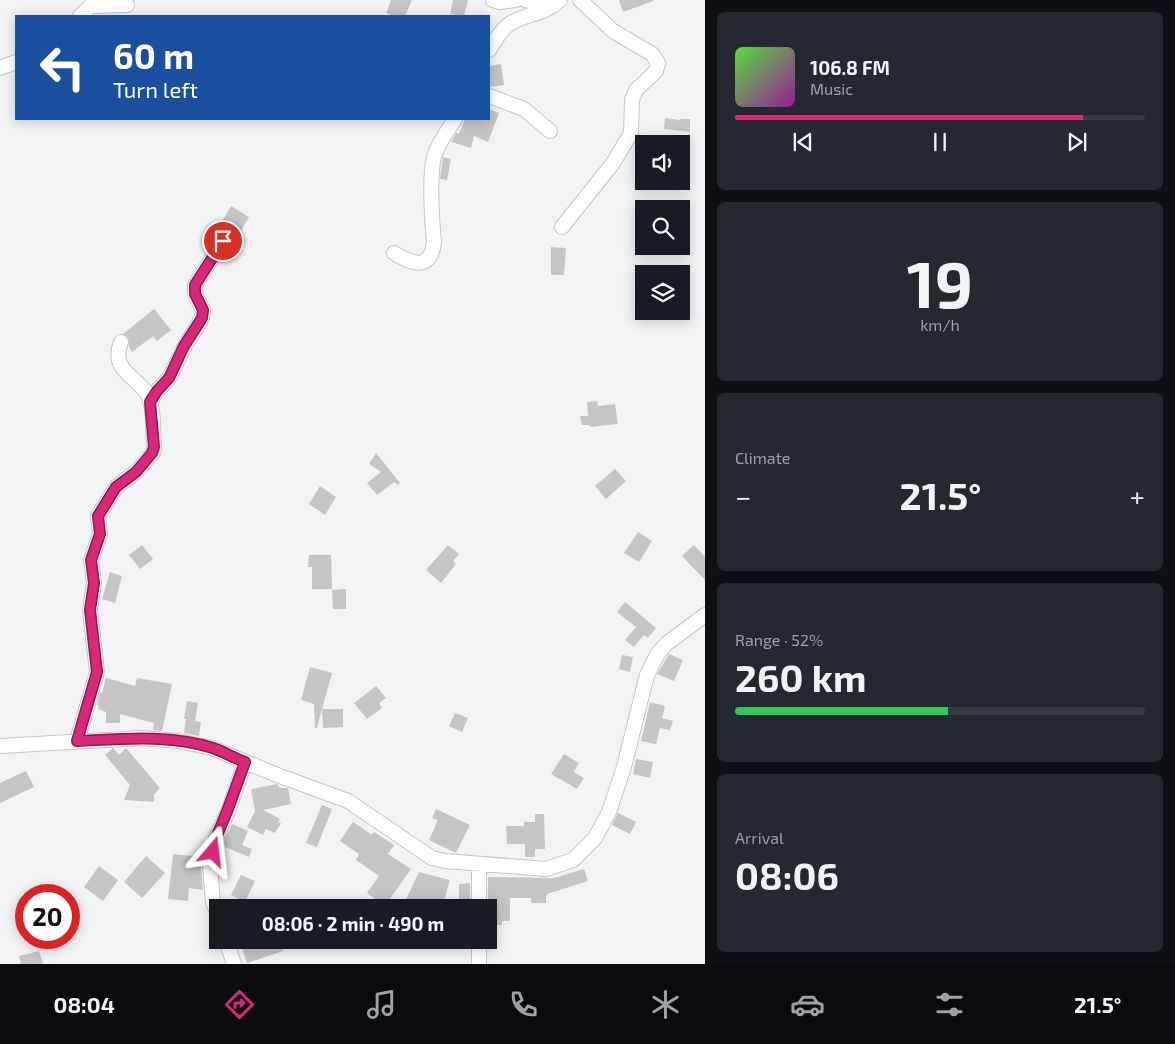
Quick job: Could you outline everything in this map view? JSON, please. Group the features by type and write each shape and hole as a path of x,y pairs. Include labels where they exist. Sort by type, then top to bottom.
{"street":[{"path":"493,0 500,2 516,0"},
{"path":"525,0 557,3"},
{"path":"562,227 617,156 631,133 632,100 636,90 656,71 658,62 652,54 614,31 580,0"},
{"path":"81,15 92,3 127,5"},
{"path":"490,45 506,26 517,20 546,11 557,3"},
{"path":"0,68 15,62"},
{"path":"490,96 524,110 550,131"},
{"path":"394,253 414,263 429,259 433,251 432,174 434,156 454,120"},
{"path":"150,402 169,378 184,346 202,318 203,310 195,294 195,285 223,241"},
{"path":"77,741 97,672 90,610 94,583 91,560 100,534 98,516 116,487 136,472 152,453 154,447 150,402 148,396 121,366 118,349 121,342"},
{"path":"0,746 141,738 178,741 212,748 348,801 432,858 479,865 546,869 573,860 595,838 609,812 621,776 646,675 666,644 705,615"},
{"path":"214,899 210,865 216,838 245,762"},
{"path":"479,865 479,899"},
{"path":"229,949 234,964"},
{"path":"479,949 479,964"}],"building":[{"path":"391,0 412,0 405,15 391,15 386,13"},
{"path":"453,0 468,0 464,15 450,14"},
{"path":"619,0 653,0 653,1 623,12"},
{"path":"501,64 504,85 490,87 490,66"},
{"path":"490,109 499,113 488,142 474,136 471,148 451,142 456,133 459,134 465,120 490,120"},
{"path":"665,118 690,119 690,132 664,129"},
{"path":"443,157 451,159 447,180 440,179"},
{"path":"231,206 249,217 234,243 227,233 216,232"},
{"path":"551,247 566,248 564,275 551,275"},
{"path":"154,309 171,330 157,341 153,336 132,352 129,347 129,339 123,334"},
{"path":"597,401 598,406 615,404 618,424 590,427 589,425 582,425 580,416 588,416 587,402"},
{"path":"376,453 400,483 398,485 394,482 377,495 367,483 381,472 369,464"},
{"path":"615,469 626,481 606,499 595,486"},
{"path":"320,486 336,497 325,515 309,504"},
{"path":"638,532 652,541 639,562 624,553"},
{"path":"142,545 153,559 140,569 129,555"},
{"path":"448,545 459,554 453,561 456,564 441,583 426,570"},
{"path":"694,545 705,557 705,580 682,556"},
{"path":"309,555 331,555 332,589 312,589 312,567 308,567"},
{"path":"110,572 122,576 115,603 102,599"},
{"path":"346,589 346,609 333,609 332,590"},
{"path":"625,602 656,628 648,638 644,635 634,647 625,640 636,627 617,612"},
{"path":"669,654 683,660 674,681 657,674"},
{"path":"622,655 633,657 630,672 619,669"},
{"path":"310,667 332,673 317,728 315,728 314,704 301,700"},
{"path":"106,678 135,686 137,678 172,684 162,731 153,730 154,723 120,714 120,723 106,723 106,712 98,709 99,706 97,705"},
{"path":"376,686 386,698 379,703 382,708 367,719 354,703"},
{"path":"187,701 198,703 195,721 201,722 199,736 184,733"},
{"path":"650,702 665,706 662,718 673,721 670,730 660,728 656,744 641,741"},
{"path":"322,709 343,709 343,727 323,728"},
{"path":"455,713 468,718 462,732 449,726"},
{"path":"113,748 119,755 126,748 160,788 154,794 154,802 124,800 130,785 105,755"},
{"path":"564,754 579,763 574,772 584,778 577,789 551,774"},
{"path":"636,759 653,762 650,778 633,774"},
{"path":"26,771 34,787 0,803 0,783"},
{"path":"277,784 280,788 288,788 291,804 263,810 280,819 278,822 281,823 275,833 266,829 263,835 247,827 255,811 251,789"},
{"path":"322,805 332,809 317,847 306,843"},
{"path":"436,809 470,825 456,853 429,840 438,820 432,818"},
{"path":"618,813 636,822 630,834 612,825"},
{"path":"535,814 544,814 545,849 535,849 535,857 525,857 525,844 507,844 506,826 524,826 524,822 535,822"},
{"path":"353,822 372,835 374,832 394,845 388,854 411,869 390,899 375,899 367,893 379,876 356,860 359,854 340,841"},
{"path":"232,824 248,831 242,845 252,849 249,857 225,847 224,841"},
{"path":"173,854 203,857 201,866 203,890 189,888 188,901 168,899"},
{"path":"146,856 165,873 142,898 124,882"},
{"path":"99,866 118,880 103,901 84,887"},
{"path":"584,869 588,881 547,894 546,903 531,903 531,898 510,898 510,921 502,921 502,925 497,925 497,899 488,899 488,877 554,878"},
{"path":"419,872 450,880 445,899 406,899"},
{"path":"241,875 255,881 246,899 239,899 231,895"},
{"path":"470,883 470,899 459,899 459,884"},
{"path":"242,949 282,949 283,951 247,963"},
{"path":"39,951 43,964 21,964 19,956"}],"route":[{"path":"213,852 216,838 245,762 212,748 178,741 141,738 77,741 97,672 90,610 94,583 91,560 100,534 98,516 116,487 136,472 152,453 154,447 150,402 169,378 184,346 202,318 203,310 195,294 195,285 223,241"}]}
